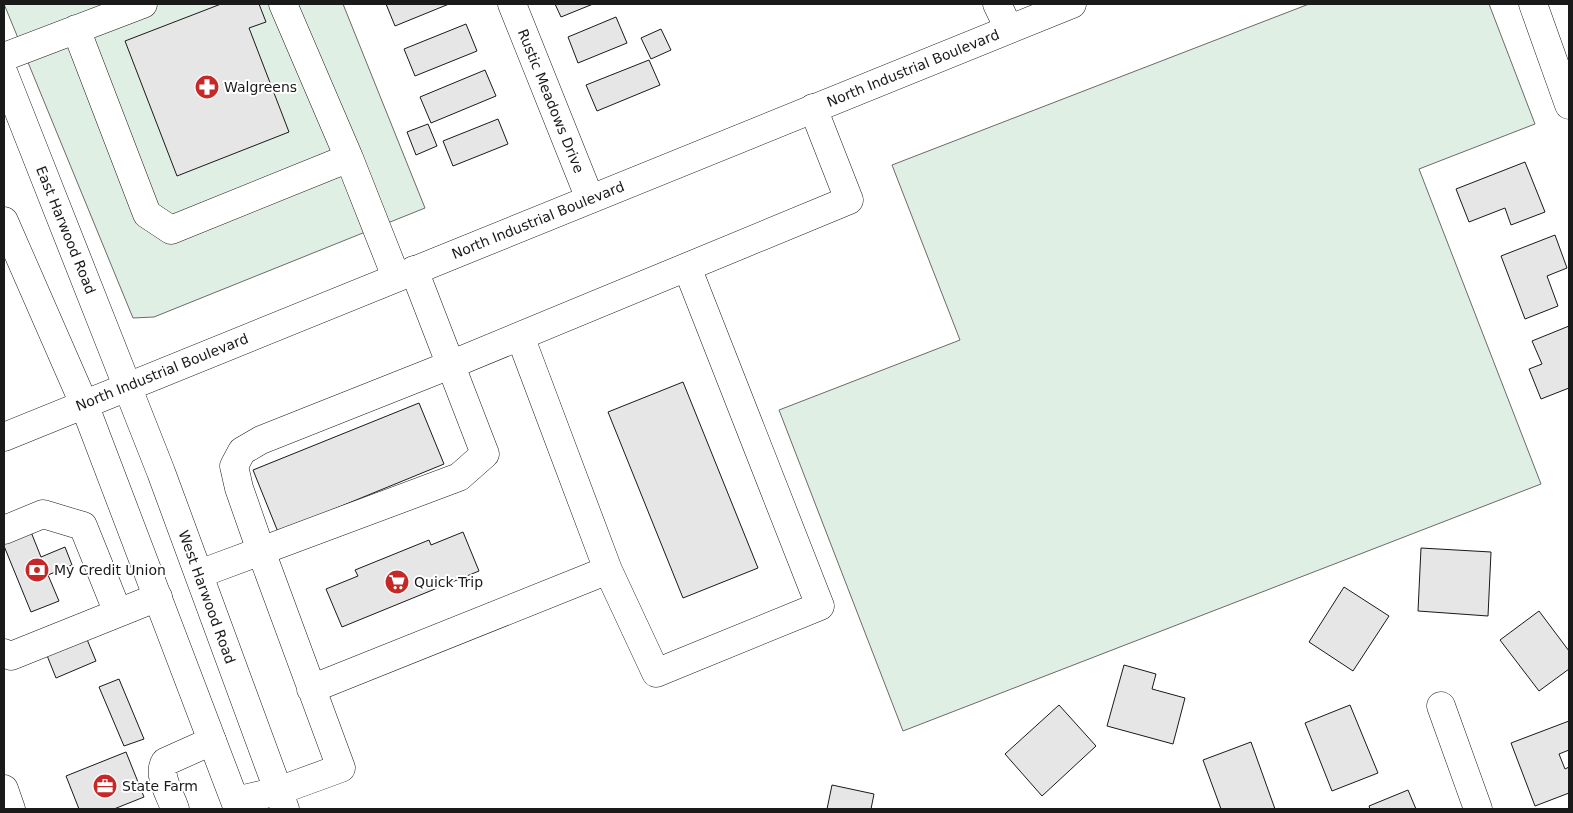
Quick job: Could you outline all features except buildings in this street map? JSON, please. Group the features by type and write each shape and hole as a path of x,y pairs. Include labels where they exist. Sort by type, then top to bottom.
{"main road":[{"path":"4,57 143,4"},
{"path":"199,574 459,477 485,454 450,365 349,158 283,4"},
{"name":"Rustic Meadows Drive","path":"512,4 590,199"},
{"path":"998,4 1009,29"},
{"name":"North Industrial Boulevard","path":"4,437 1072,4"},
{"path":"1533,4 1569,105"},
{"path":"76,29 147,214 171,230 349,158"},
{"name":"East Harwood Road","path":"4,74 127,386"},
{"path":"4,221 84,404 236,805 282,800 341,768 238,488 234,466 242,451 261,440 450,365 849,200 813,108"},
{"path":"520,336 608,570 656,673 820,606 687,267"},
{"name":"West Harwood Road","path":"127,386 162,472 282,800"},
{"path":"4,530 43,514 83,526 118,614"},
{"path":"311,689 608,570"},
{"path":"4,653 11,656 158,597"},
{"path":"1441,706 1478,809"},
{"path":"176,809 162,774 162,767 165,762 212,741"},
{"path":"4,789 11,809"}],"green space":[{"path":"4,4 343,4 425,208 154,317 133,318"},
{"path":"1309,4 1489,4 1535,124 1419,169 1541,484 903,731 779,410 960,340 892,165"}],"place":[{"name":"Walgreens","path":"207,87"},
{"name":"My Credit Union","path":"37,570"},
{"name":"Quick Trip","path":"397,582"},
{"name":"State Farm","path":"105,786"}]}
